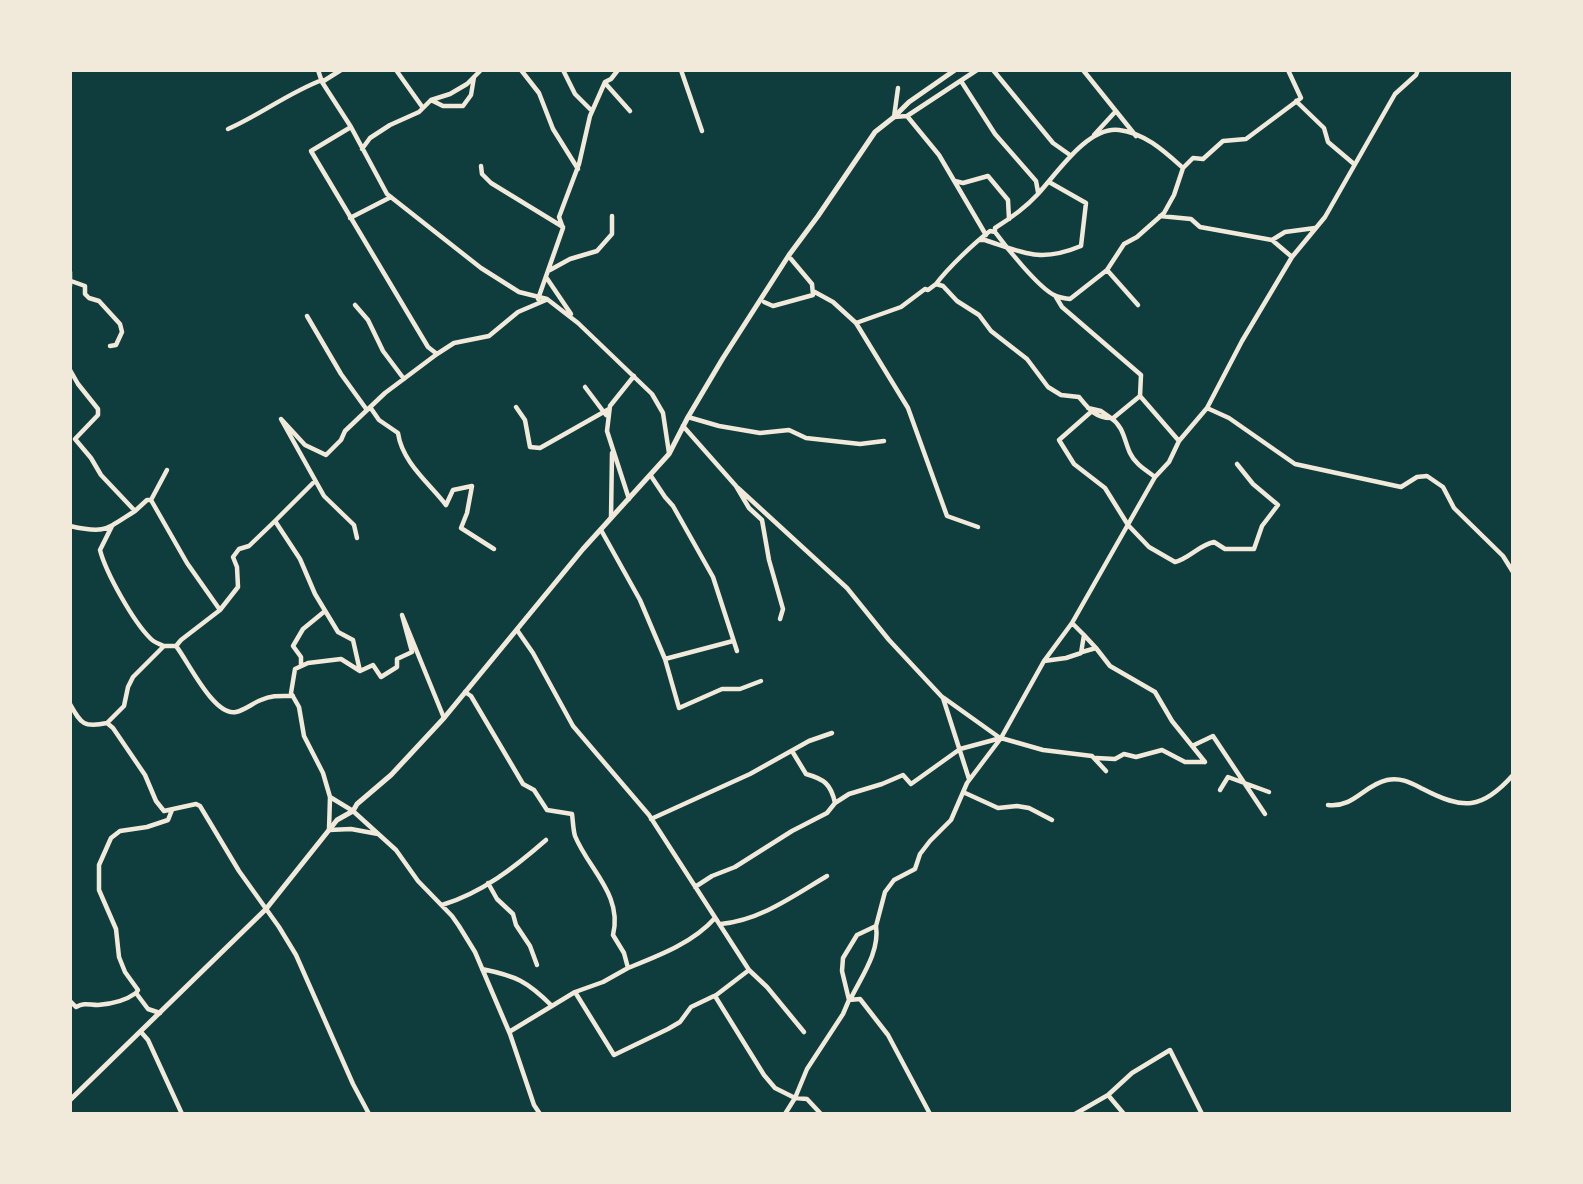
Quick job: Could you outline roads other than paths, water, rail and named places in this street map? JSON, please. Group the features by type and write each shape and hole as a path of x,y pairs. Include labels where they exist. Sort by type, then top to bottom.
{"street":[{"path":"318,70 374,172 391,197 481,268 519,292 538,299 547,299 575,320 634,376 659,404 666,425 669,454"},
{"path":"228,129 246,121 269,105 341,70"},
{"path":"396,70 423,108"},
{"path":"362,149 370,138 390,125 419,112 431,100 467,85 481,70"},
{"path":"521,70 539,93 553,129 578,169"},
{"path":"563,70 575,94 593,111"},
{"path":"538,299 564,228 558,217 578,169 593,111 605,82 618,70"},
{"path":"681,70 702,131"},
{"path":"70,1098 266,909 337,820 353,811 357,804 391,775 444,718 601,530 669,454 688,416 789,255 842,183 875,132 909,102 955,70"},
{"path":"894,117 907,116 977,70"},
{"path":"993,70 1053,143 1070,155"},
{"path":"1083,70 1137,136"},
{"path":"1056,297 1070,299 1107,270 1124,244 1137,237 1169,207 1183,168 1194,158 1203,159 1223,141 1245,139 1301,97 1288,70"},
{"path":"785,1114 807,1069 843,1014 874,951 876,926 885,892 894,880 915,870 920,854 951,820 969,780 1001,738 1044,661 1072,623 1155,477 1169,462 1179,441 1207,408 1242,341 1292,257 1325,217 1395,94 1418,70"},
{"path":"431,100 443,106 463,106 471,95 474,77"},
{"path":"961,80 995,134 1036,181 1039,193"},
{"path":"605,82 630,111"},
{"path":"894,117 898,88"},
{"path":"1296,101 1324,128 1328,142 1354,164"},
{"path":"995,232 995,228 1039,193 1070,155 1091,139 1116,111"},
{"path":"907,116 939,155 986,235"},
{"path":"351,127 311,151 428,347 437,354"},
{"path":"1091,139 1118,130 1160,146 1183,168"},
{"path":"481,166 482,174 491,183 564,228"},
{"path":"954,181 963,183 988,176 1008,200 1009,219"},
{"path":"978,240 1025,254 1039,255 1065,253 1081,246 1086,203 1049,182"},
{"path":"350,218 391,197"},
{"path":"549,270 570,259 597,251 612,234 612,216"},
{"path":"1160,216 1191,219 1200,227 1272,240 1292,257"},
{"path":"1272,240 1285,232 1316,228"},
{"path":"856,323 901,307 925,289 928,290 978,240 990,231 995,232"},
{"path":"995,232 1047,291 1056,297 1062,307 1141,375 1140,396 1179,441"},
{"path":"764,302 773,306 813,295 812,284 792,259"},
{"path":"1107,270 1138,305"},
{"path":"70,272 71,284 85,286 85,295 99,301 120,324 122,332 116,345 110,346"},
{"path":"546,277 575,320"},
{"path":"936,284 943,286 957,301 978,315 992,331 1027,359 1048,387 1061,395 1079,397 1090,409 1101,411 1111,418 1123,432 1131,456 1155,477"},
{"path":"813,291 833,302 856,323 908,408 947,516 978,527"},
{"path":"357,538 354,525 324,496 281,419 305,445 326,455 341,440 345,431 369,408 437,354 454,343 489,336 519,312 547,299"},
{"path":"355,305 368,320 383,351 404,379"},
{"path":"307,316 341,374 379,420 398,433 399,443 412,466 446,505 453,490 472,486 461,528 494,549"},
{"path":"70,370 98,409 98,415 72,439 135,511"},
{"path":"516,407 525,420 530,447 540,448 607,411 634,376"},
{"path":"586,387 607,411 607,431 629,500"},
{"path":"1111,418 1140,396"},
{"path":"1207,408 1229,418 1295,464 1401,487 1417,477 1427,476 1443,486 1454,508 1503,556 1513,572"},
{"path":"1090,409 1059,440 1074,464 1105,488 1128,525 1149,547 1175,562 1214,542 1225,549 1254,549 1262,526 1278,505 1253,484 1237,464"},
{"path":"688,416 719,426 760,433 789,430 806,438 860,444 884,441"},
{"path":"683,426 738,488 847,589 889,640 943,698 1001,738 1044,750 1094,758 1115,759 1124,754 1136,757 1162,750 1185,762 1205,762 1172,721 1155,692 1110,666 1072,623"},
{"path":"611,519 612,447"},
{"path":"70,526 95,532 112,526 147,500 151,500 167,470"},
{"path":"651,476 673,506 713,577 737,651"},
{"path":"176,646 220,610 238,587 237,567 233,557 239,549 249,546 315,481"},
{"path":"738,488 749,508 762,520 769,560 783,609 780,619"},
{"path":"151,500 187,562 220,610"},
{"path":"275,521 300,559 338,632 353,639 360,671"},
{"path":"112,526 100,550 107,570 151,640 162,645 176,646"},
{"path":"601,530 640,600 665,659 679,708 722,689 740,689 761,681"},
{"path":"301,666 301,657 293,646 303,629 325,611"},
{"path":"360,671 373,665 381,677 397,667 397,659 412,652 402,615 444,718"},
{"path":"517,630 533,653 573,726 651,819 749,970 767,987 804,1032"},
{"path":"1081,653 1084,635"},
{"path":"665,659 733,641"},
{"path":"70,704 81,722 90,726 107,723 124,706 133,677 164,646 162,645"},
{"path":"176,646 210,695 229,712 237,712 275,695 294,696"},
{"path":"1044,661 1066,658 1096,648"},
{"path":"329,830 330,797 323,773 304,736 303,720 291,693 293,676 295,669 319,660 341,659 360,671"},
{"path":"465,691 471,696 523,783 534,790 547,810 572,814 574,833 585,855 605,882 611,898 617,920 613,935 624,953 628,968"},
{"path":"943,698 969,780"},
{"path":"107,723 145,775 159,807 164,811 196,804 200,806 239,871 296,956 369,1114"},
{"path":"651,819 750,774 809,741 832,733"},
{"path":"1192,746 1213,736 1265,814"},
{"path":"695,887 712,876 735,867 792,831 827,813 835,803 849,794 903,775 911,784 960,749 1001,738"},
{"path":"792,751 806,774 821,777 828,783 835,803"},
{"path":"1094,758 1106,771"},
{"path":"1328,804 1341,806 1386,780 1405,780 1457,804 1485,800 1513,775"},
{"path":"1220,790 1228,777 1269,792"},
{"path":"963,792 998,808 1029,807 1052,820"},
{"path":"330,797 353,811 399,854 418,881 459,926 482,969 509,1032 534,1105 540,1114"},
{"path":"70,1001 76,1007 84,1003 99,1005 125,1001 138,990 125,972 119,957 116,929 99,890 99,865 111,838 120,831 147,827 168,820 172,810"},
{"path":"329,830 351,829 378,834"},
{"path":"442,905 459,900 509,871 546,840"},
{"path":"720,925 738,923 765,914 827,876"},
{"path":"488,883 497,899 513,914 537,965"},
{"path":"509,1032 575,992 603,982 690,939 704,931 715,918"},
{"path":"849,1000 842,971 843,958 857,935 876,926"},
{"path":"482,969 509,974 537,990 552,1006"},
{"path":"575,992 614,1055 680,1022 691,1007 715,996 749,970"},
{"path":"136,993 148,1009 160,1013"},
{"path":"715,996 764,1075 775,1088 795,1098 807,1099 821,1114"},
{"path":"849,1000 860,999 888,1035 930,1114"},
{"path":"141,1032 148,1040 153,1057 171,1087 182,1114"},
{"path":"1075,1114 1108,1095 1132,1073 1170,1050 1202,1114"},
{"path":"1108,1095 1124,1114"}]}
